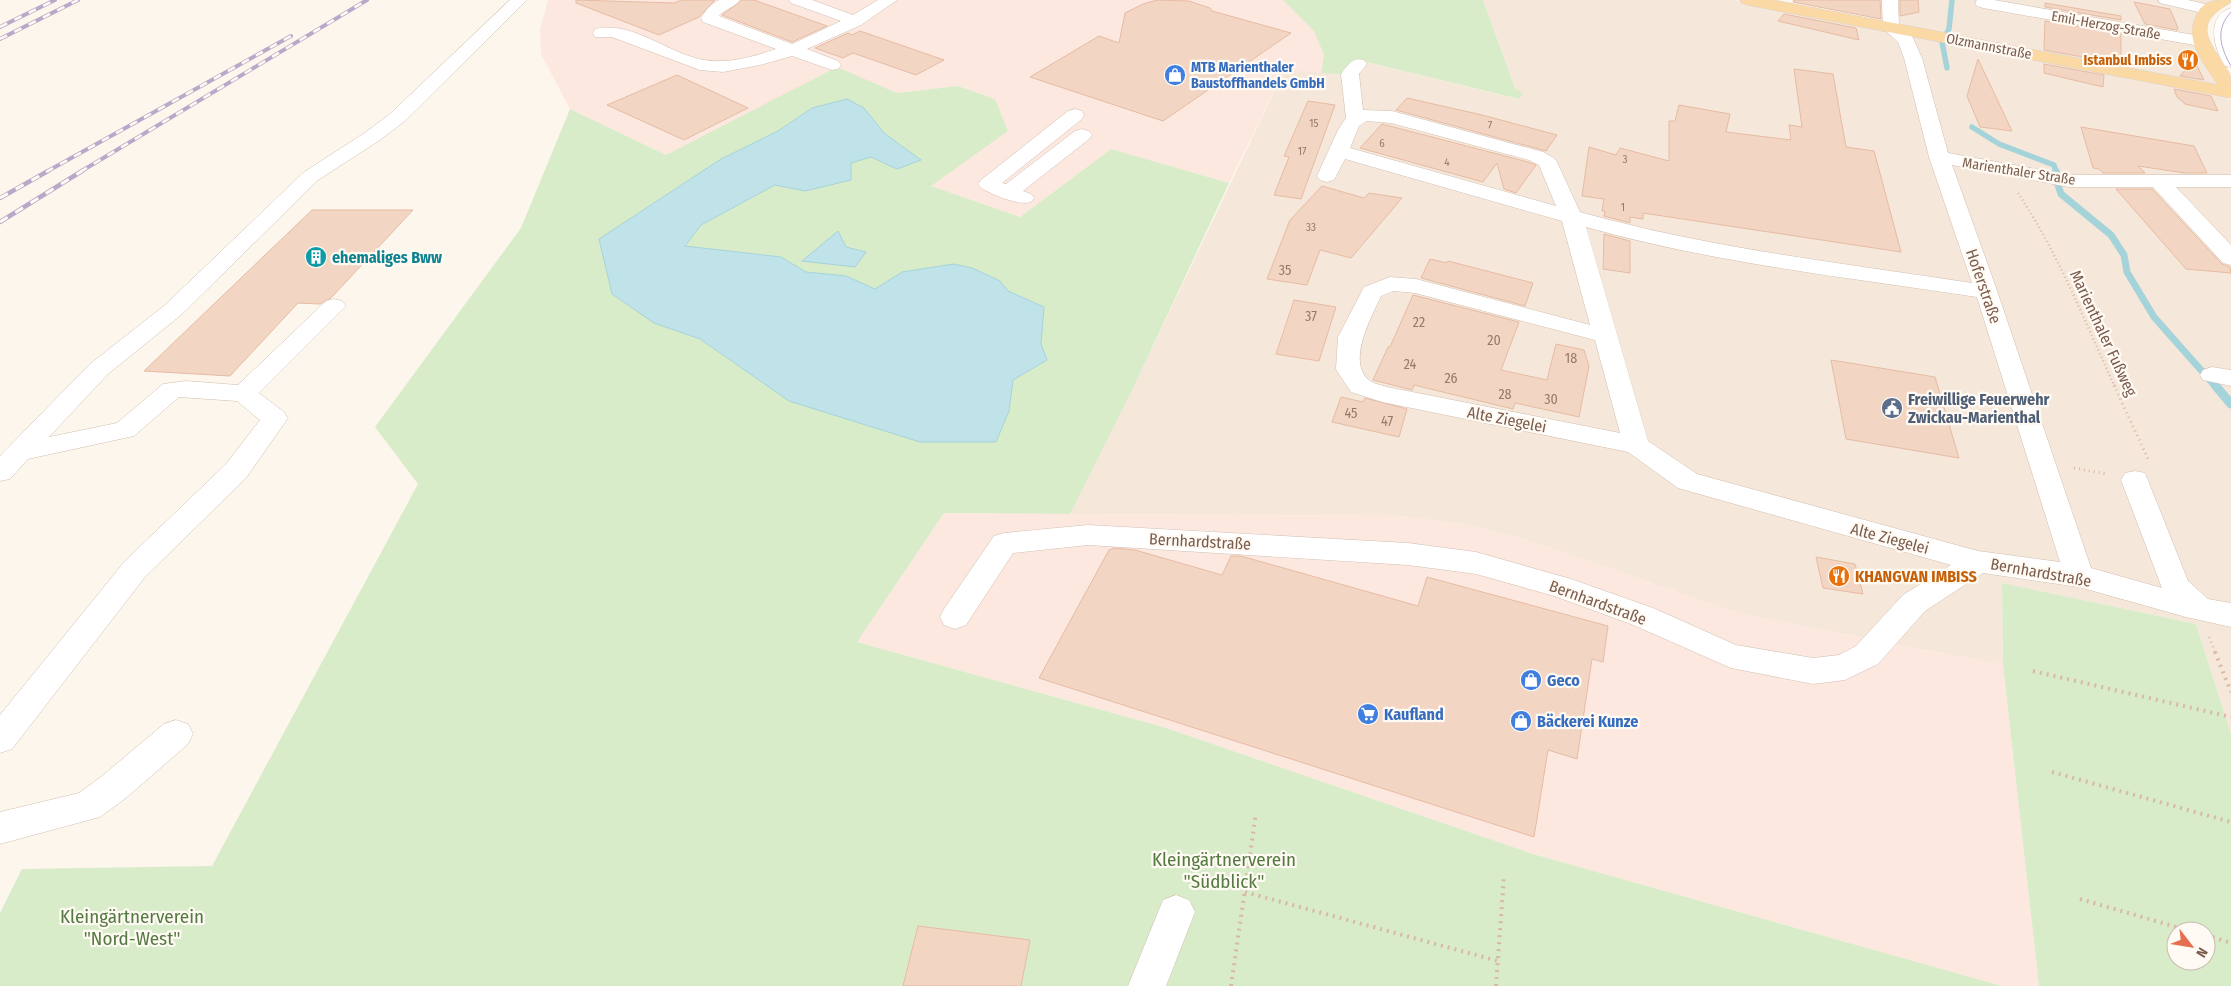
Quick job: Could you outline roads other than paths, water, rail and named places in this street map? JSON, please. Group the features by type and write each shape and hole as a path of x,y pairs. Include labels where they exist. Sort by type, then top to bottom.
{"main road":[{"name":"Olzmannstraße","path":"1748,0 2231,92"},
{"path":"2224,0 2207,9 2200,34 2231,92"}],"street":[{"path":"0,472 99,370 173,310 311,176 373,136 398,117 519,0"},
{"path":"732,0 718,7 709,18 832,65"},
{"path":"797,0 855,21"},
{"path":"695,80 723,67 760,60 792,50 855,21 889,0"},
{"path":"1890,0 1891,28"},
{"path":"2166,0 2207,9"},
{"name":"Emil-Herzog-Straße","path":"1983,3 2137,30 2200,34 2227,33"},
{"path":"2231,14 2222,23 2227,33 2225,49 2231,62"},
{"name":"Hoferstraße","path":"1891,28 1906,40 1910,49 1939,157 1986,292 2079,576"},
{"path":"2137,30 2138,37 2141,39 2159,43"},
{"path":"601,33 614,32 700,65 723,67"},
{"path":"1355,118 1350,74 1358,64"},
{"path":"1327,176 1348,126 1355,118 1372,114 1392,117 1536,156 1547,162 1572,217 1636,445"},
{"path":"1067,121 1091,139 1017,194 988,184 1067,121"},
{"path":"1339,151 1630,233 1716,251 1986,292"},
{"name":"Marienthaler Straße","path":"1939,157 2069,180 2231,181"},
{"path":"2159,181 2231,258"},
{"name":"Alte Ziegelei","path":"1606,336 1416,286 1390,284 1372,292 1350,337 1348,369 1360,386 1382,394 1636,445 1688,482 1978,562"},
{"path":"244,394 334,306"},
{"path":"0,739 135,569 236,471 275,418 244,394 186,389 172,390 126,430 19,452"},
{"path":"2135,480 2176,587 2197,607"},
{"name":"Bernhardstraße","path":"955,617 1004,543 1088,535 1408,554 1476,563 1561,587 1642,616 1730,656 1813,671 1845,668 1867,655 1914,603 1978,562 2079,576 2186,606 2231,615"},
{"path":"0,828 88,806 114,787 176,734"},
{"path":"1148,986 1176,912"}],"water":[{"path":"847,99 864,108 884,133 921,160 897,169 871,157 851,163 851,180 805,191 775,185 701,225 685,246 781,257 806,272 846,276 875,289 902,272 954,264 972,268 1000,281 1008,291 1044,307 1041,344 1047,360 1013,380 1009,411 996,442 920,442 789,401 700,339 654,323 612,294 599,239 721,159 778,131 812,108"},
{"path":"838,231 846,247 866,252 855,267 802,261"}],"waterway":[{"path":"1947,68 1942,42 1949,29 1952,0"},
{"path":"1972,127 1999,144 2054,165 2056,172"},
{"path":"2058,185 2061,194 2111,235 2124,255 2127,272 2154,317 2216,387"},
{"path":"2215,385 2231,404"}],"tram line":[{"path":"2231,12 2226,18 2221,32 2224,52 2231,66"}],"railway":[{"path":"0,27 55,0"},
{"path":"0,39 78,0"},
{"path":"80,172 367,0"},
{"path":"46,172 291,36"},
{"path":"0,198 48,171"},
{"path":"0,222 82,171"}],"place":[{"name":"Istanbul Imbiss","path":"2188,60"},
{"name":"MTB Marienthaler Baustoffhandels GmbH","path":"1175,75"},
{"name":"ehemaliges Bww","path":"316,257"},
{"name":"Freiwillige Feuerwehr Zwickau-Marienthal","path":"1892,408"},
{"name":"KHANGVAN IMBISS","path":"1839,576"},
{"name":"Geco","path":"1531,680"},
{"name":"Kaufland","path":"1368,714"},
{"name":"Bäckerei Kunze","path":"1521,721"}],"park label":[{"name":"Kleingärtnerverein \"Südblick\"","path":"1224,870"},
{"name":"Kleingärtnerverein \"Nord-West\"","path":"132,927"}]}
